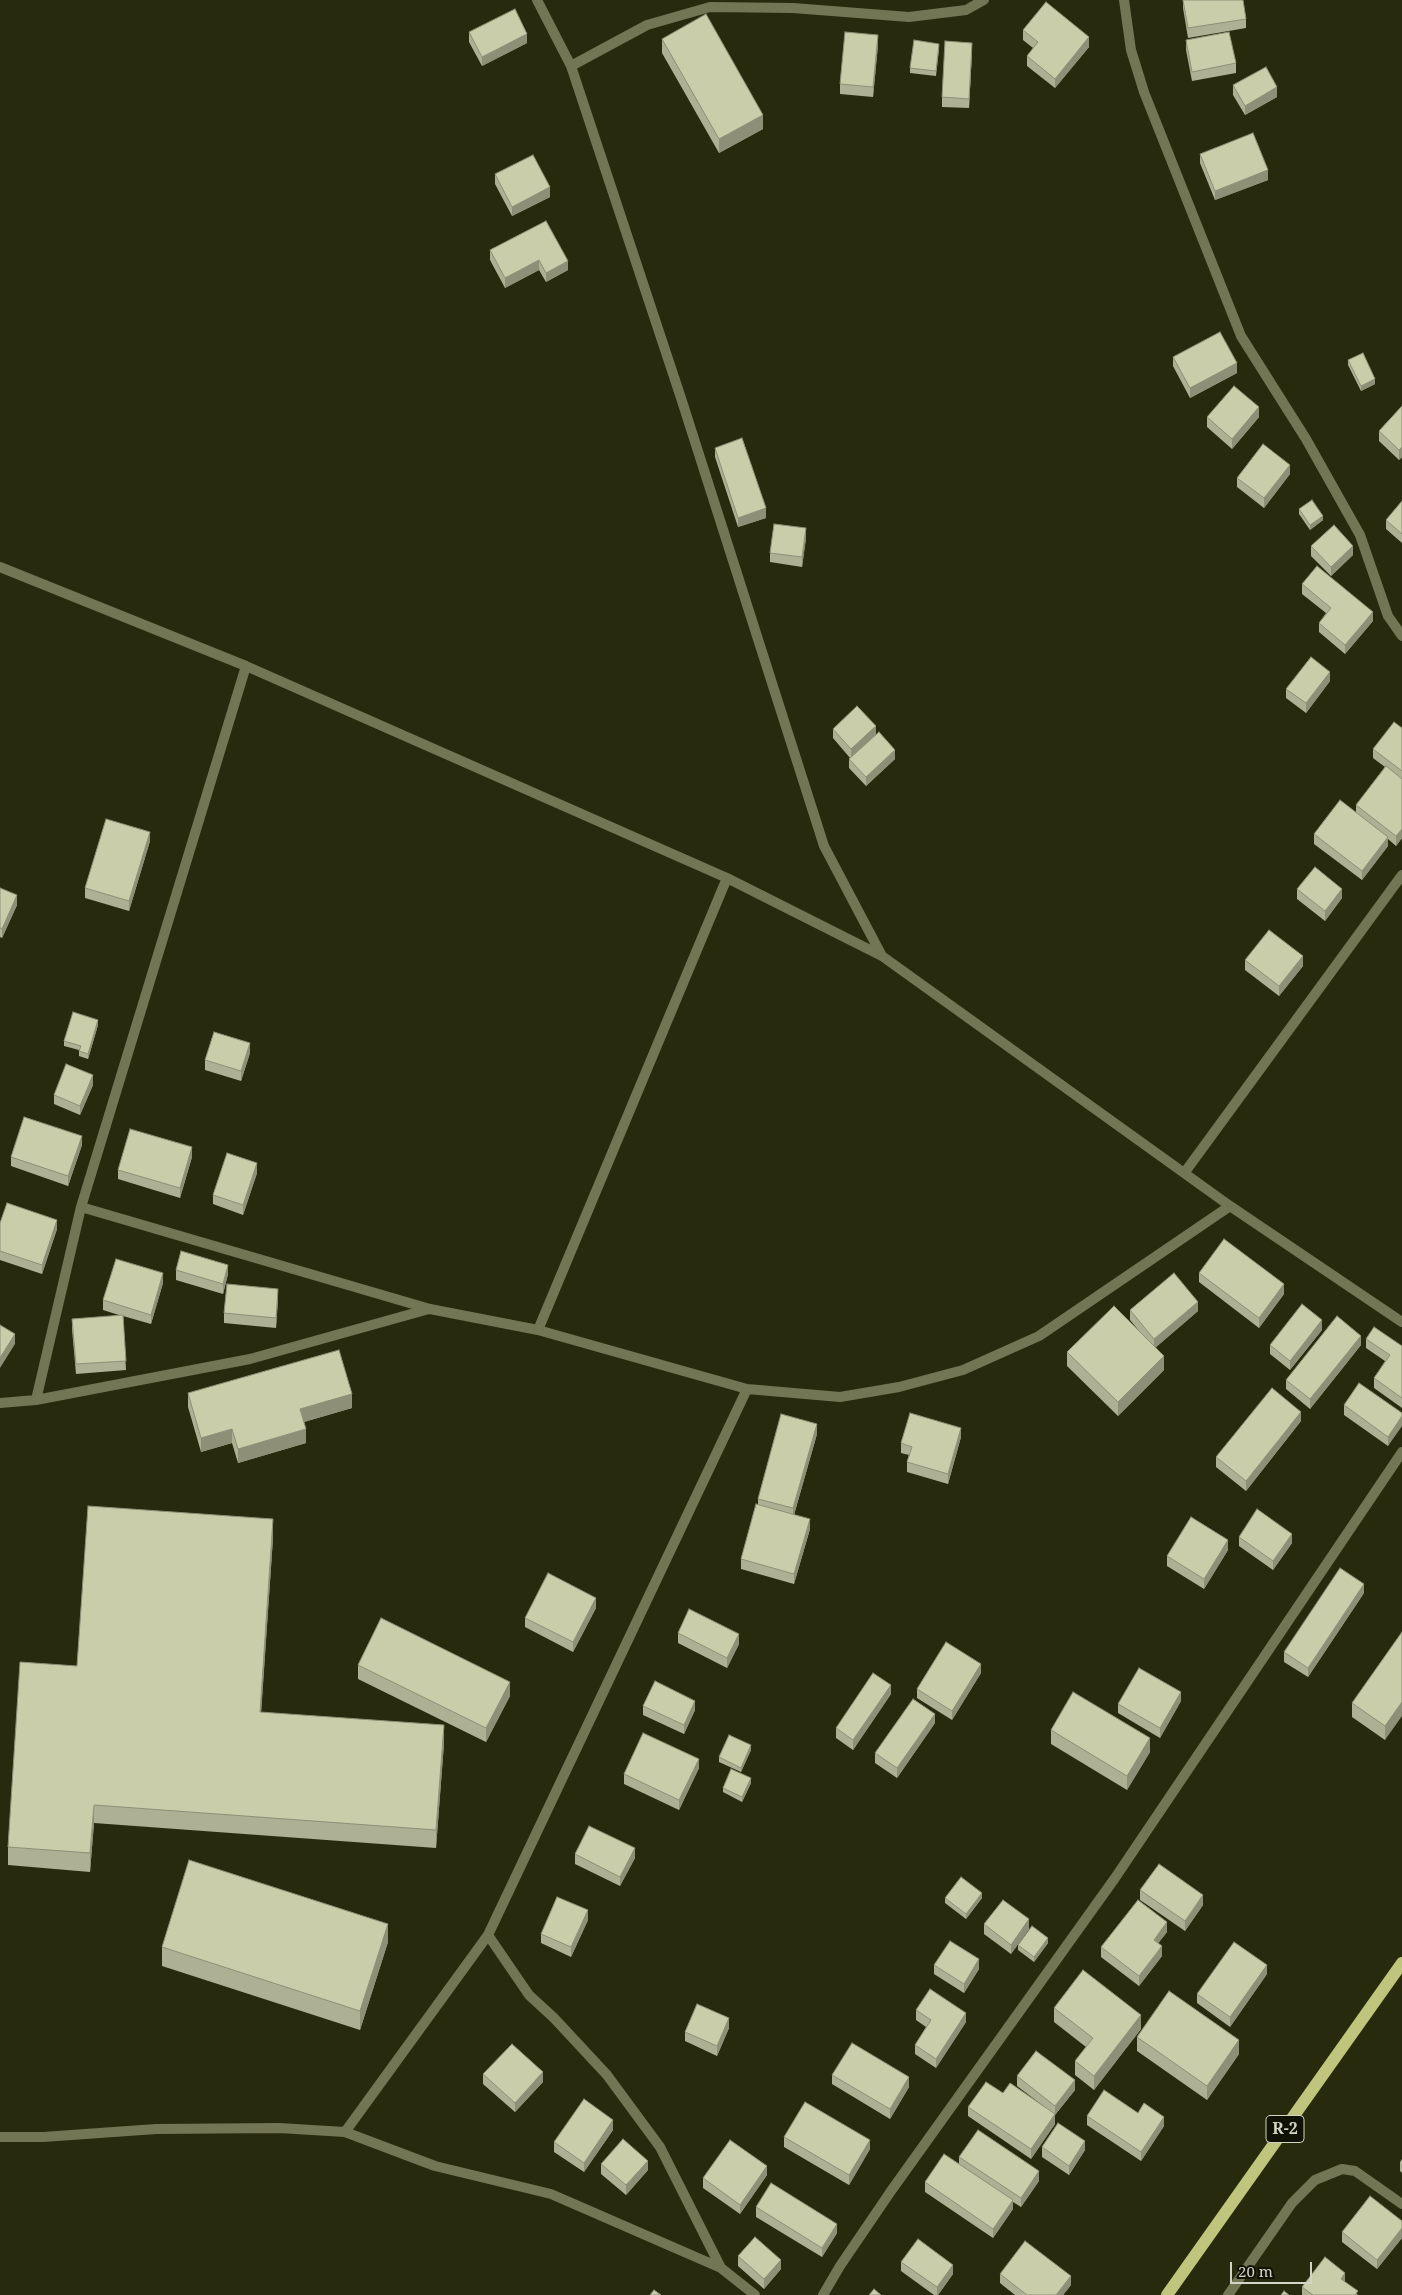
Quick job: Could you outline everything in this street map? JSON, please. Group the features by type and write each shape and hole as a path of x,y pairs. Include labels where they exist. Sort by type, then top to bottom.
{"main road":[{"name":"R-2","path":"1167,2295 1402,1963"}],"street":[{"path":"537,0 571,66 682,398 824,846 882,956"},
{"path":"571,66 647,25 710,6 793,8 909,17 966,10 984,0"},
{"path":"1124,0 1130,50 1241,336 1306,439 1360,535 1388,616 1402,636"},
{"path":"0,566 246,666 727,878 882,956 1230,1206 1402,1322"},
{"path":"36,1400 81,1207 246,666"},
{"path":"1185,1172 1402,875"},
{"path":"538,1330 727,878"},
{"path":"81,1207 430,1309 538,1330 747,1390 840,1398 899,1387 964,1370 1039,1336 1230,1206"},
{"path":"0,1403 36,1400 250,1359 430,1309"},
{"path":"345,2132 488,1935 747,1390"},
{"path":"823,2295 840,2266 891,2191 1115,1878 1402,1452"},
{"path":"488,1935 529,1995 554,2018 607,2074 660,2147 721,2268"},
{"path":"0,2137 42,2138 156,2129 279,2128 345,2132 435,2166 551,2194 721,2268 755,2295"},
{"path":"1228,2295 1292,2203 1316,2180 1342,2169 1355,2171 1402,2204"}],"building":[{"path":"1183,0 1243,0 1246,19 1188,28"},
{"path":"1046,2 1089,37 1055,79 1027,56 1038,42 1023,30"},
{"path":"515,9 527,34 482,57 469,32"},
{"path":"706,14 763,115 719,139 662,39"},
{"path":"845,32 878,35 873,87 840,84"},
{"path":"1229,32 1236,63 1192,72 1186,40"},
{"path":"914,40 939,44 936,71 910,68"},
{"path":"945,41 972,43 969,99 942,97"},
{"path":"1266,67 1277,87 1245,106 1233,85"},
{"path":"1253,133 1268,170 1215,191 1200,154"},
{"path":"533,155 550,187 512,207 495,174"},
{"path":"546,221 568,261 546,273 539,260 505,278 490,250"},
{"path":"1220,332 1237,363 1190,388 1173,357"},
{"path":"1363,353 1375,379 1361,386 1348,360"},
{"path":"1234,386 1259,407 1232,439 1207,417"},
{"path":"1402,406 1402,447 1399,450 1379,431"},
{"path":"742,438 766,508 738,518 715,448"},
{"path":"1263,444 1290,465 1264,498 1237,478"},
{"path":"1312,500 1323,516 1310,525 1299,509"},
{"path":"1402,501 1402,534 1386,520"},
{"path":"774,524 806,528 802,557 770,553"},
{"path":"1334,525 1353,546 1331,567 1311,546"},
{"path":"1317,566 1373,612 1345,645 1319,623 1331,608 1302,584"},
{"path":"1311,657 1330,672 1306,703 1286,689"},
{"path":"857,706 876,726 851,749 833,729"},
{"path":"1394,722 1402,728 1402,771 1373,749"},
{"path":"879,732 895,750 866,777 849,759"},
{"path":"1386,766 1402,779 1402,829 1396,836 1356,805"},
{"path":"1340,800 1388,837 1362,871 1314,834"},
{"path":"106,819 150,832 129,901 85,888"},
{"path":"1315,867 1342,889 1325,911 1297,889"},
{"path":"0,888 17,895 2,929 0,928"},
{"path":"1269,930 1303,956 1279,986 1245,960"},
{"path":"73,1012 98,1020 88,1054 79,1051 81,1046 64,1041"},
{"path":"214,1032 250,1043 241,1071 205,1060"},
{"path":"66,1064 93,1075 80,1106 54,1095"},
{"path":"24,1117 82,1136 68,1176 11,1157"},
{"path":"130,1129 192,1147 180,1188 118,1170"},
{"path":"227,1153 257,1163 243,1205 213,1195"},
{"path":"7,1203 57,1220 42,1265 0,1251 0,1223"},
{"path":"1224,1239 1284,1284 1259,1318 1199,1273"},
{"path":"181,1251 228,1265 223,1284 176,1270"},
{"path":"116,1259 163,1273 151,1315 103,1300"},
{"path":"1174,1273 1198,1302 1154,1339 1130,1310"},
{"path":"227,1284 278,1289 276,1318 224,1313"},
{"path":"1302,1304 1322,1320 1290,1361 1270,1345"},
{"path":"1114,1306 1164,1356 1118,1402 1067,1352"},
{"path":"123,1315 126,1361 76,1364 72,1319"},
{"path":"1337,1316 1361,1336 1310,1399 1286,1380"},
{"path":"0,1325 15,1334 0,1358"},
{"path":"1374,1327 1402,1346 1402,1398 1374,1378 1390,1355 1366,1339"},
{"path":"339,1350 352,1394 300,1409 306,1429 238,1449 232,1429 201,1438 188,1393"},
{"path":"1359,1383 1402,1413 1402,1416 1388,1437 1344,1405"},
{"path":"1272,1388 1301,1412 1246,1481 1216,1457"},
{"path":"910,1413 961,1428 948,1474 907,1462 912,1447 901,1443"},
{"path":"781,1414 817,1424 793,1508 758,1499"},
{"path":"756,1504 810,1519 794,1574 741,1559"},
{"path":"88,1506 273,1519 260,1712 444,1725 436,1830 94,1805 90,1853 8,1847 20,1662 77,1666"},
{"path":"1257,1509 1292,1534 1273,1561 1239,1537"},
{"path":"1191,1517 1228,1540 1204,1579 1167,1556"},
{"path":"1340,1568 1364,1584 1308,1668 1284,1652"},
{"path":"548,1573 596,1598 573,1642 525,1618"},
{"path":"689,1609 739,1634 727,1658 678,1633"},
{"path":"381,1618 510,1682 486,1728 358,1665"},
{"path":"1402,1632 1402,1702 1385,1726 1352,1703"},
{"path":"946,1642 981,1664 952,1711 917,1689"},
{"path":"1139,1668 1181,1692 1160,1728 1118,1704"},
{"path":"873,1673 891,1685 853,1740 836,1728"},
{"path":"655,1681 695,1701 684,1725 643,1706"},
{"path":"1073,1692 1150,1738 1127,1776 1051,1730"},
{"path":"913,1699 935,1714 897,1768 875,1753"},
{"path":"643,1733 699,1759 679,1800 624,1774"},
{"path":"729,1735 751,1745 741,1768 719,1757"},
{"path":"731,1769 751,1778 742,1797 723,1788"},
{"path":"589,1826 635,1848 620,1877 575,1854"},
{"path":"189,1860 388,1924 360,2011 162,1947"},
{"path":"1159,1864 1203,1895 1185,1921 1140,1890"},
{"path":"961,1877 982,1893 966,1914 945,1898"},
{"path":"557,1897 588,1910 571,1947 541,1934"},
{"path":"1003,1900 1029,1919 1011,1945 984,1924"},
{"path":"1138,1900 1167,1922 1154,1940 1162,1946 1139,1976 1101,1947"},
{"path":"1032,1926 1048,1938 1034,1957 1018,1945"},
{"path":"950,1941 979,1959 964,1984 934,1965"},
{"path":"1234,1942 1267,1965 1230,2017 1197,1994"},
{"path":"1083,1970 1141,2015 1094,2076 1075,2061 1093,2038 1054,2008"},
{"path":"930,1989 966,2013 936,2059 915,2045 931,2020 916,2010"},
{"path":"1169,1991 1239,2040 1207,2086 1137,2037"},
{"path":"697,2004 729,2018 717,2046 685,2032"},
{"path":"852,2043 909,2077 890,2109 832,2075"},
{"path":"512,2044 543,2072 515,2103 483,2074"},
{"path":"1036,2051 1075,2080 1055,2106 1017,2076"},
{"path":"986,2082 1003,2093 1010,2083 1055,2114 1031,2149 968,2107"},
{"path":"1104,2090 1138,2113 1144,2103 1164,2117 1141,2152 1087,2116"},
{"path":"584,2099 613,2120 584,2163 554,2142"},
{"path":"805,2102 870,2140 849,2175 784,2137"},
{"path":"1058,2123 1085,2141 1069,2166 1042,2147"},
{"path":"978,2130 1039,2171 1021,2198 959,2157"},
{"path":"623,2139 648,2161 626,2185 601,2164"},
{"path":"730,2140 767,2166 740,2205 703,2178"},
{"path":"944,2154 1013,2200 993,2229 925,2182"},
{"path":"771,2183 837,2224 822,2248 756,2207"},
{"path":"1370,2196 1402,2221 1402,2228 1377,2260 1342,2232"},
{"path":"755,2237 781,2260 764,2279 738,2256"},
{"path":"918,2239 953,2265 937,2287 901,2262"},
{"path":"1025,2241 1071,2276 1056,2295 1027,2295 1000,2274"},
{"path":"1325,2257 1345,2273 1341,2279 1358,2291 1355,2295 1313,2295 1302,2287"},
{"path":"874,2289 881,2295 869,2295"},
{"path":"654,2290 661,2295 650,2295"},
{"path":"1284,2291 1289,2295 1281,2295"}]}
